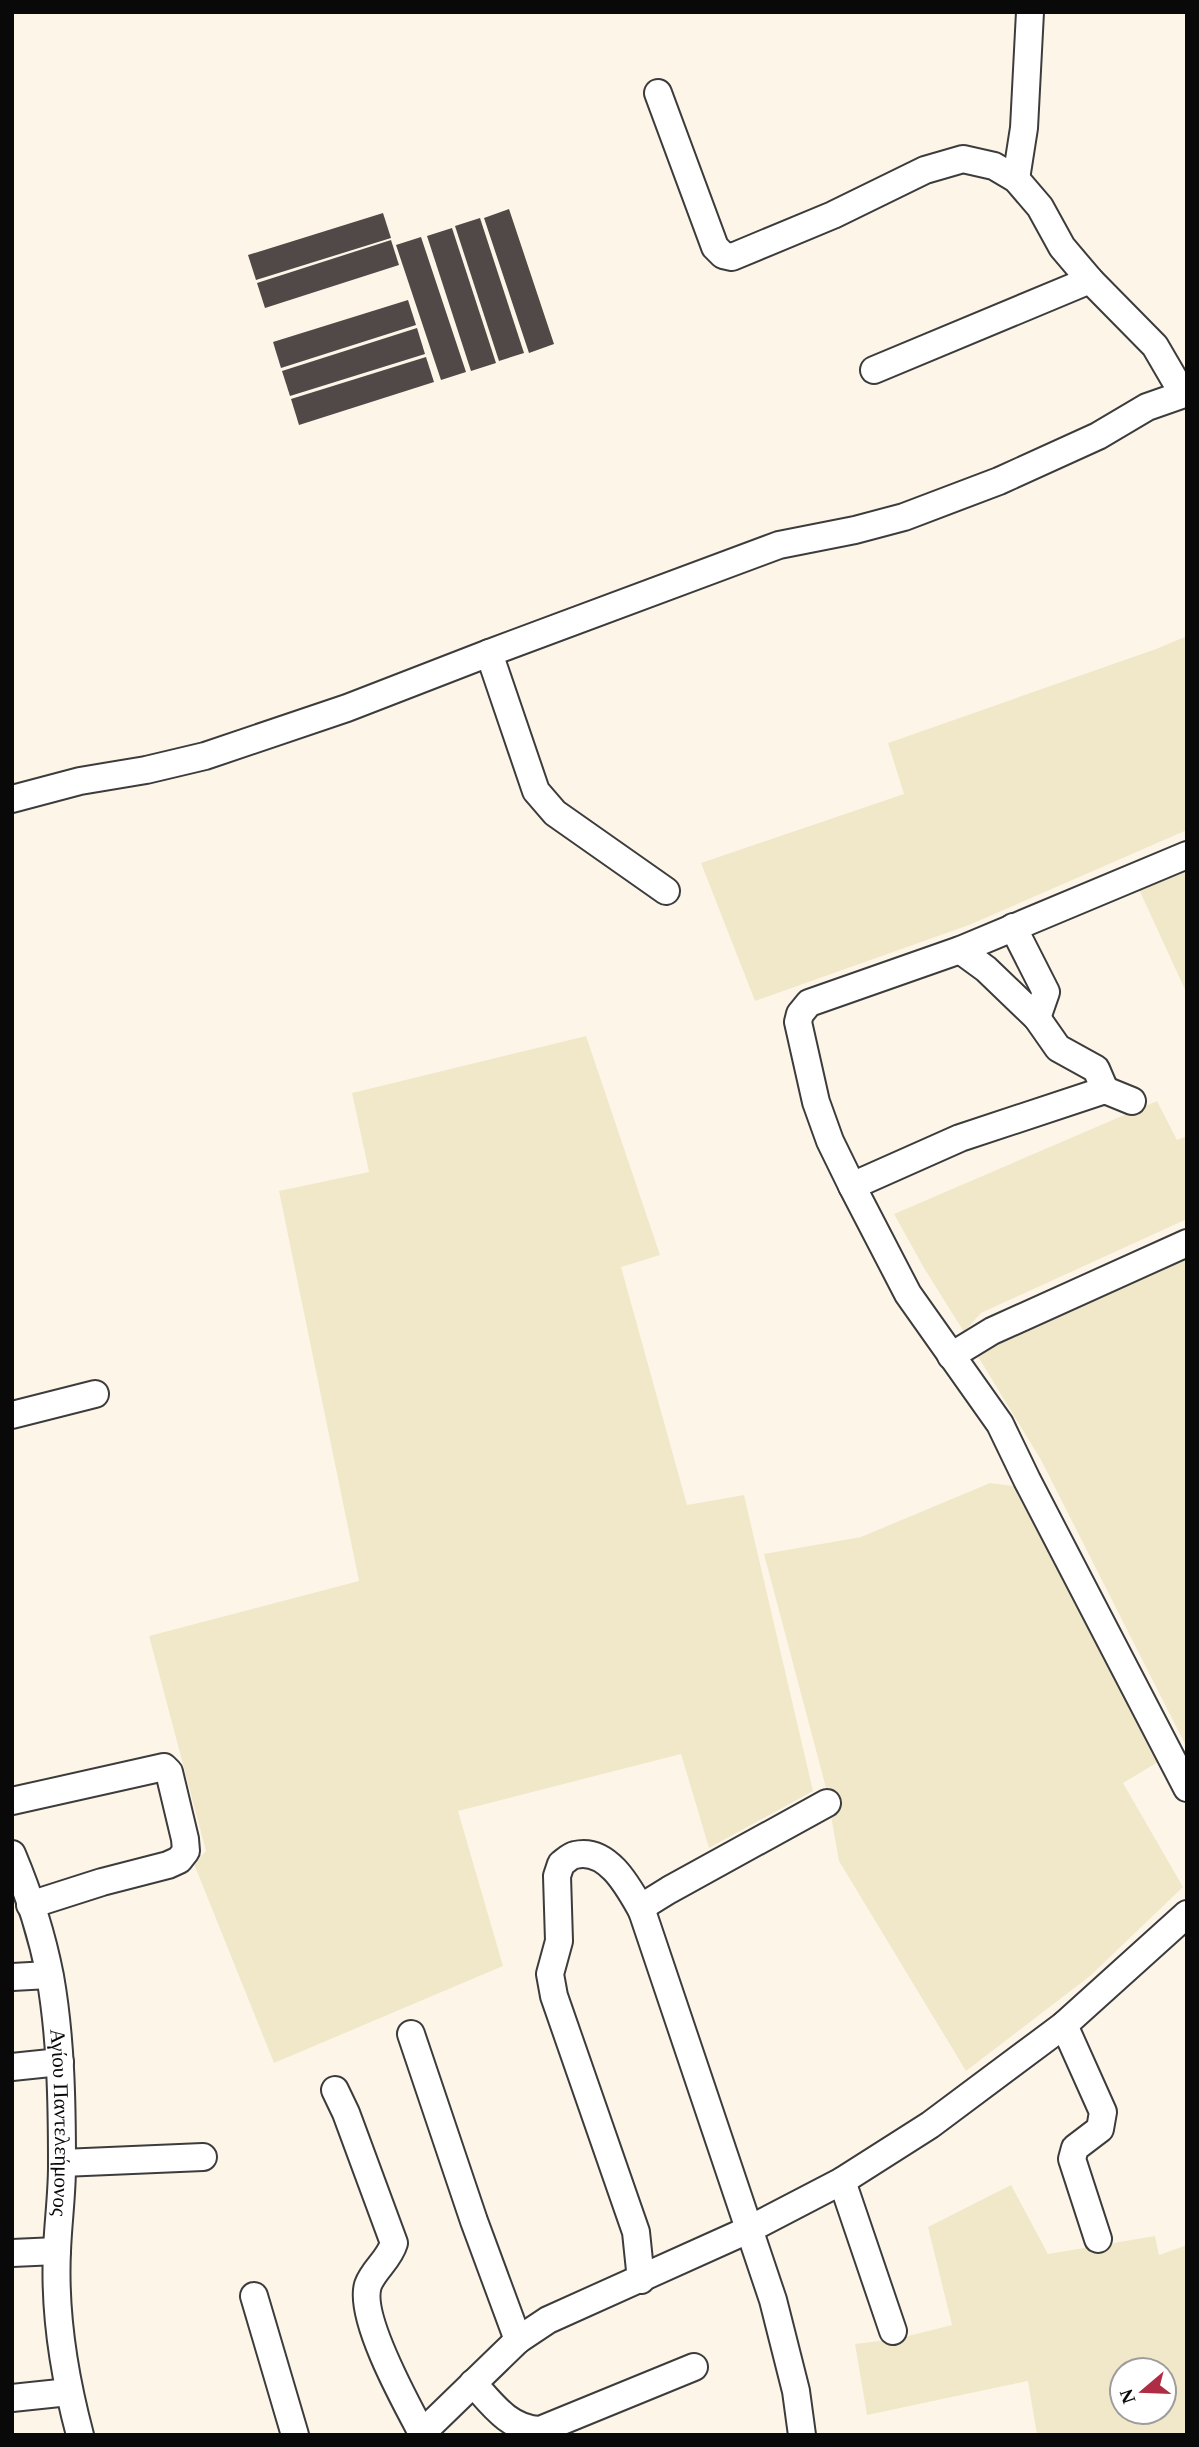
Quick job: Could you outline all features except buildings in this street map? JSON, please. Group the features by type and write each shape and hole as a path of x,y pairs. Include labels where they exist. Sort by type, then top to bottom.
{"street":[{"path":"1016,179 1024,128 1030,12"},
{"path":"12,799 80,781 146,770 205,756 347,708 779,545 904,517 1011,475 1098,436 1147,407 1185,393 1155,346 1090,280 1062,247 1040,207 1016,179 994,166 963,159 925,170 833,215 733,257 723,255 715,247 658,93"},
{"path":"874,370 1090,280"},
{"path":"489,653 536,790 555,813 666,891"},
{"path":"1187,855 960,950 809,1003 800,1014 798,1022 816,1102 830,1141 852,1186 908,1294 1000,1424 1187,1787"},
{"path":"1013,927 1046,992 1037,1018"},
{"path":"960,950 986,969 1037,1018 1058,1048 1096,1069 1105,1090"},
{"path":"852,1186 960,1138 1105,1090 1132,1101"},
{"path":"951,1356 992,1331 1187,1243"},
{"path":"12,1415 95,1394"},
{"path":"12,1801 164,1767 169,1772 185,1839 186,1851 179,1860 168,1866 92,1885 30,1905"},
{"path":"642,1911 648,1903 669,1889 827,1803"},
{"path":"641,2280 636,2232 554,1996 550,1974 559,1941 557,1876 561,1864 574,1855 592,1855 610,1866 624,1879 642,1911 773,2300 796,2391 802,2435"},
{"name":"Αγίου Παντελεήμονος","path":"13,1856 50,1975 60,2062 62,2202 57,2251 61,2343 80,2435"},
{"path":"624,1879 669,1889"},
{"path":"335,2090 394,2244 390,2255 372,2276 367,2288 370,2316 397,2388 421,2434 518,2340 548,2320 748,2230 842,2181 930,2125 1064,2025 1187,1914"},
{"path":"12,1977 50,1975"},
{"path":"1064,2025 1104,2112 1100,2129 1076,2148 1072,2159 1098,2239"},
{"path":"411,2034 474,2221 518,2340"},
{"path":"12,2067 60,2062"},
{"path":"62,2163 203,2157"},
{"path":"842,2181 893,2331"},
{"path":"12,2253 57,2251"},
{"path":"254,2296 295,2435"},
{"path":"473,2383 507,2418 526,2429 540,2430 694,2367"},
{"path":"12,2398 69,2392"}],"shaded area":[{"path":"1187,636 1187,830 969,925 755,1001 701,863 904,794 888,743"},
{"path":"1187,865 1187,994 1137,885"},
{"path":"586,1036 660,1255 621,1267 687,1505 744,1495 813,1791 709,1848 681,1754 458,1811 503,1966 274,2063 194,1864 206,1851 149,1636 359,1581 279,1191 369,1172 352,1093"},
{"path":"1157,1101 1177,1140 1187,1136 1187,1219 981,1313 964,1332 894,1214"},
{"path":"1187,1257 1187,1748 1041,1460 974,1350"},
{"path":"990,1483 1021,1487 1163,1759 1123,1783 1183,1887 1090,1976 966,2071 839,1861 826,1788 764,1554 861,1537"},
{"path":"1011,2185 1048,2254 1155,2236 1159,2255 1187,2245 1187,2435 1037,2435 1028,2381 867,2415 855,2344 896,2339 952,2325 928,2227"}]}
